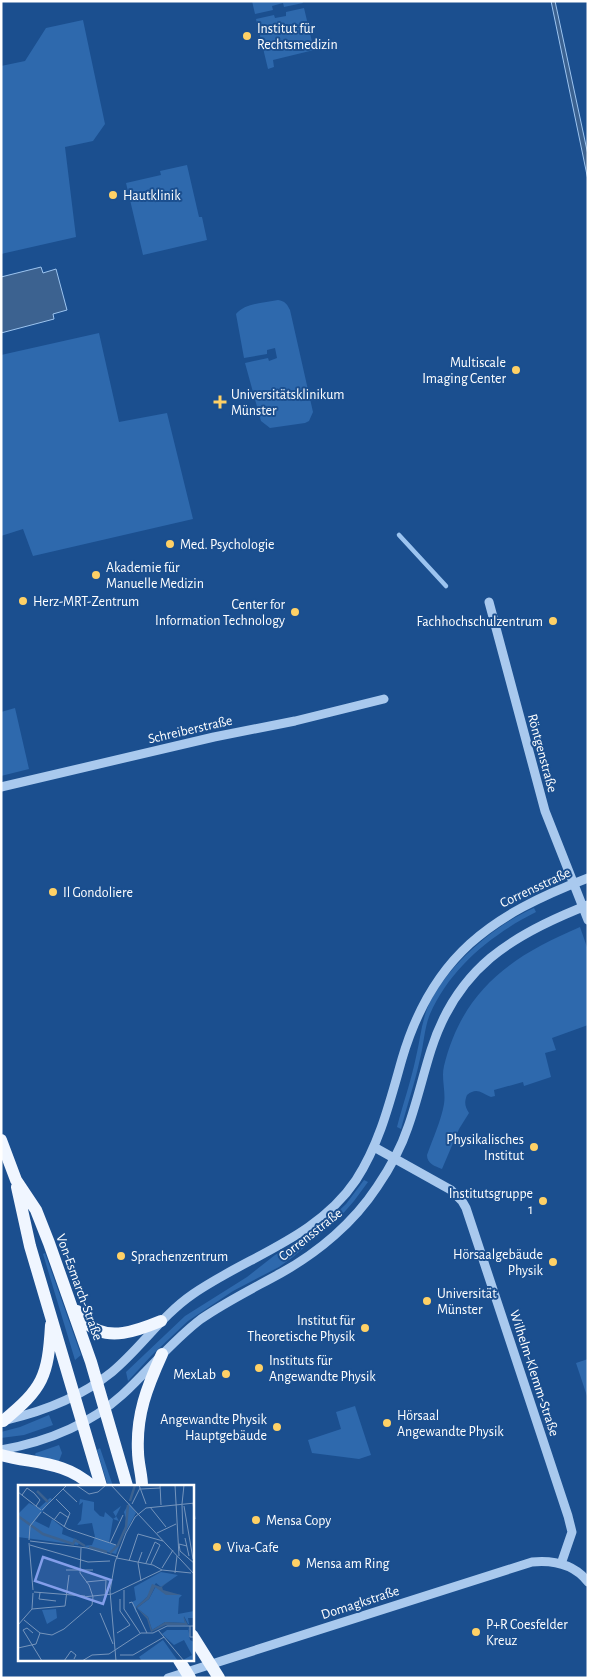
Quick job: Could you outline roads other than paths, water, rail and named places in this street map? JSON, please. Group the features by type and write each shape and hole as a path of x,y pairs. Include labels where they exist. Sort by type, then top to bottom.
{"main road":[{"name":"Von-Esmarch-Straße","path":"1,1140 16,1180 30,1246 101,1485"},
{"name":"Von-Esmarch-Straße","path":"16,1180 36,1210 69,1300 97,1383 127,1485"},
{"path":"69,1300 86,1323 105,1332 132,1332 161,1321"},
{"path":"2,1421 31,1396 41,1381 49,1350 51,1318"},
{"path":"142,1485 138,1452 140,1416 149,1383 162,1354"},
{"path":"1,1455 53,1464 73,1473 91,1485"},
{"path":"194,1638 219,1678"},
{"path":"180,1662 190,1678"}],"street":[{"name":"Röntgenstraße","path":"489,602 545,811 573,884 585,906"},
{"name":"Schreiberstraße","path":"1,787 214,737 296,721 384,699"},
{"name":"Corrensstraße","path":"2,1421 39,1411 75,1397 113,1371 161,1321 186,1299 313,1225 346,1193 366,1164 374,1147 416,1018 442,974 459,954 494,923 526,905 588,878"},
{"name":"Corrensstraße","path":"1,1450 41,1440 82,1424 121,1396 182,1335 222,1305 282,1272 334,1236 370,1197 394,1158 409,1125 438,1030 448,1010 467,981 484,962 512,941 543,924 585,906"},
{"path":"585,906 588,920"},
{"name":"Wilhelm-Klemm-Straße","path":"374,1147 451,1190 466,1208 568,1516 572,1532 561,1564"},
{"name":"Domagkstraße","path":"168,1678 524,1564 540,1561 561,1564"},
{"path":"561,1564 572,1568 588,1582"}],"waterway":[{"path":"399,535 446,586"}],"place":[{"name":"Institut für Rechtsmedizin","path":"247,36"},
{"name":"Hautklinik","path":"113,195"},
{"name":"Multiscale Imaging Center","path":"516,370"},
{"name":"Universitätsklinikum Münster","path":"220,402"},
{"name":"Med. Psychologie","path":"170,544"},
{"name":"Akademie für Manuelle Medizin","path":"96,575"},
{"name":"Herz-MRT-Zentrum","path":"23,601"},
{"name":"Center for Information Technology","path":"295,612"},
{"name":"Fachhochschulzentrum","path":"553,621"},
{"name":"Il Gondoliere","path":"53,892"},
{"name":"Physikalisches Institut","path":"534,1147"},
{"name":"Institutsgruppe 1","path":"543,1201"},
{"name":"Sprachenzentrum","path":"121,1256"},
{"name":"Hörsaalgebäude Physik","path":"553,1262"},
{"name":"Universität Münster","path":"427,1301"},
{"name":"Institut für Theoretische Physik","path":"365,1328"},
{"name":"Instituts für Angewandte Physik","path":"259,1368"},
{"name":"MexLab","path":"226,1374"},
{"name":"Hörsaal Angewandte Physik","path":"387,1423"},
{"name":"Angewandte Physik Hauptgebäude","path":"277,1427"},
{"name":"Mensa Copy","path":"256,1520"},
{"name":"Viva-Cafe","path":"217,1547"},
{"name":"Mensa am Ring","path":"296,1563"},
{"name":"P+R Coesfelder Kreuz","path":"476,1632"}]}
